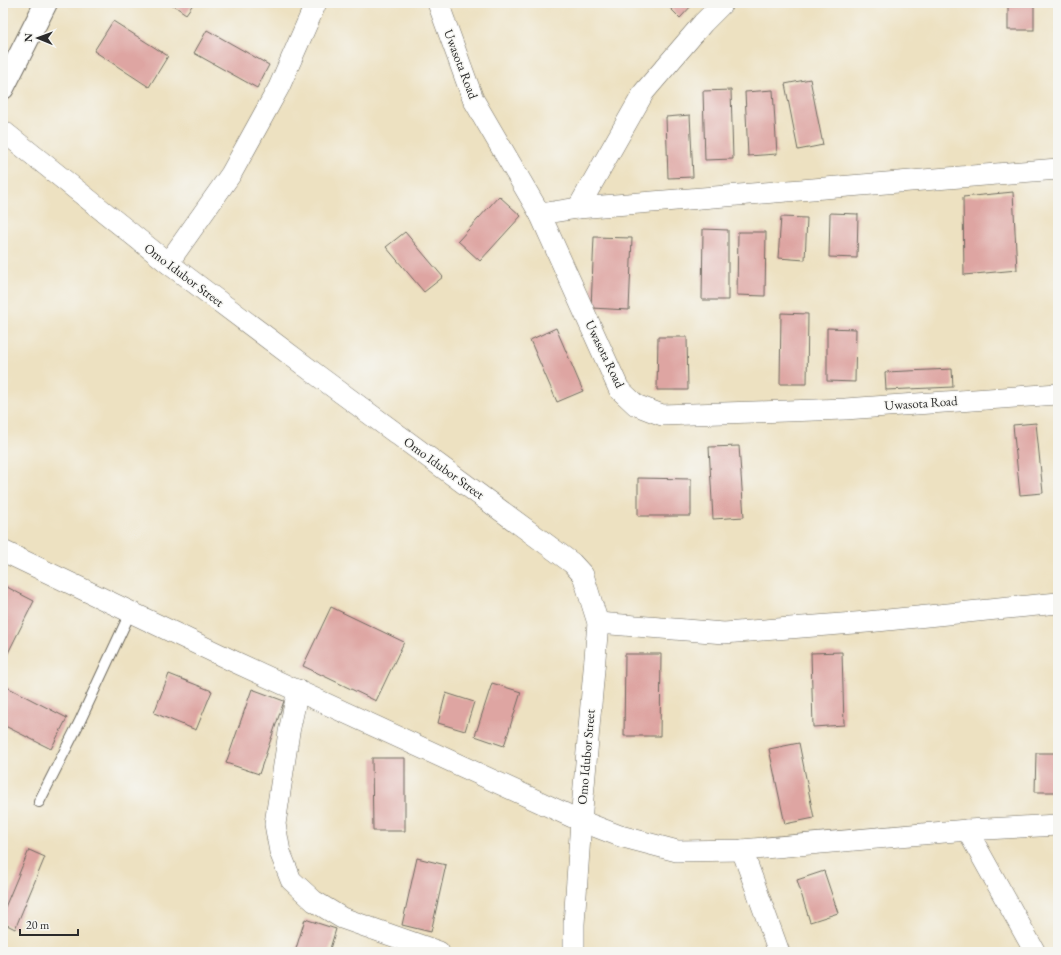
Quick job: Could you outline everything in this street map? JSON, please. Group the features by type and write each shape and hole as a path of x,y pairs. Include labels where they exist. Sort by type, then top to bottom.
{"street":[{"path":"3,88 46,3"},
{"path":"168,263 231,174 279,87 316,3"},
{"name":"Uwasota Road","path":"438,3 472,99 540,214 619,389 636,405 662,415 845,409 1058,394"},
{"path":"578,208 644,92 703,23 723,3"},
{"name":"Omo Idubor Street","path":"3,131 168,263 572,563 583,575 598,623 581,822 574,924 574,952"},
{"path":"540,214 578,208 1058,169"},
{"path":"3,551 233,661 581,822 620,836 677,851 742,850 967,830 1058,825"},
{"path":"598,623 724,633 868,622 1058,604"},
{"path":"298,690 289,732 275,824 280,852 291,880 314,901 342,918 439,952"},
{"path":"967,830 1035,952"},
{"path":"742,850 779,952"}],"lane":[{"path":"39,802 79,723 131,612"}],"building":[{"path":"170,3 194,3 186,14"},
{"path":"665,3 694,3 680,18"},
{"path":"1008,3 1034,3 1034,30 1008,30"},
{"path":"113,21 168,56 149,87 94,51"},
{"path":"207,30 269,65 257,88 194,53"},
{"path":"810,79 823,145 798,150 785,84"},
{"path":"731,90 733,159 705,160 703,91"},
{"path":"773,90 777,154 748,156 745,92"},
{"path":"690,115 693,177 668,178 666,117"},
{"path":"1013,192 1017,270 964,275 963,197"},
{"path":"499,196 521,216 480,261 458,241"},
{"path":"830,213 858,214 857,258 829,257"},
{"path":"781,217 807,218 805,260 778,258"},
{"path":"703,229 728,230 728,300 702,300"},
{"path":"405,232 443,277 424,292 386,247"},
{"path":"738,232 766,232 765,296 737,295"},
{"path":"594,237 632,238 629,310 591,308"},
{"path":"781,313 808,314 807,384 780,384"},
{"path":"556,328 583,391 557,402 530,340"},
{"path":"827,328 856,329 855,382 827,381"},
{"path":"658,337 687,337 688,390 657,390"},
{"path":"952,369 953,387 886,390 885,372"},
{"path":"1036,423 1043,493 1020,495 1013,425"},
{"path":"739,446 744,517 713,519 709,447"},
{"path":"638,478 691,479 691,516 638,516"},
{"path":"3,585 34,601 3,663"},
{"path":"331,607 404,642 376,701 303,666"},
{"path":"842,652 844,725 813,727 811,653"},
{"path":"625,654 661,654 660,736 624,736"},
{"path":"169,674 212,691 196,730 154,713"},
{"path":"492,683 521,692 504,746 475,736"},
{"path":"3,685 67,718 51,749 3,725"},
{"path":"252,689 284,701 259,774 226,763"},
{"path":"446,693 474,702 465,731 438,723"},
{"path":"799,743 814,818 785,824 769,749"},
{"path":"1036,753 1058,753 1058,792 1035,792"},
{"path":"372,758 405,758 405,831 373,831"},
{"path":"29,850 45,857 15,929 3,923 3,912"},
{"path":"417,858 446,865 431,932 402,925"},
{"path":"824,871 838,913 810,922 797,880"},
{"path":"305,919 336,929 329,952 295,952"}]}
